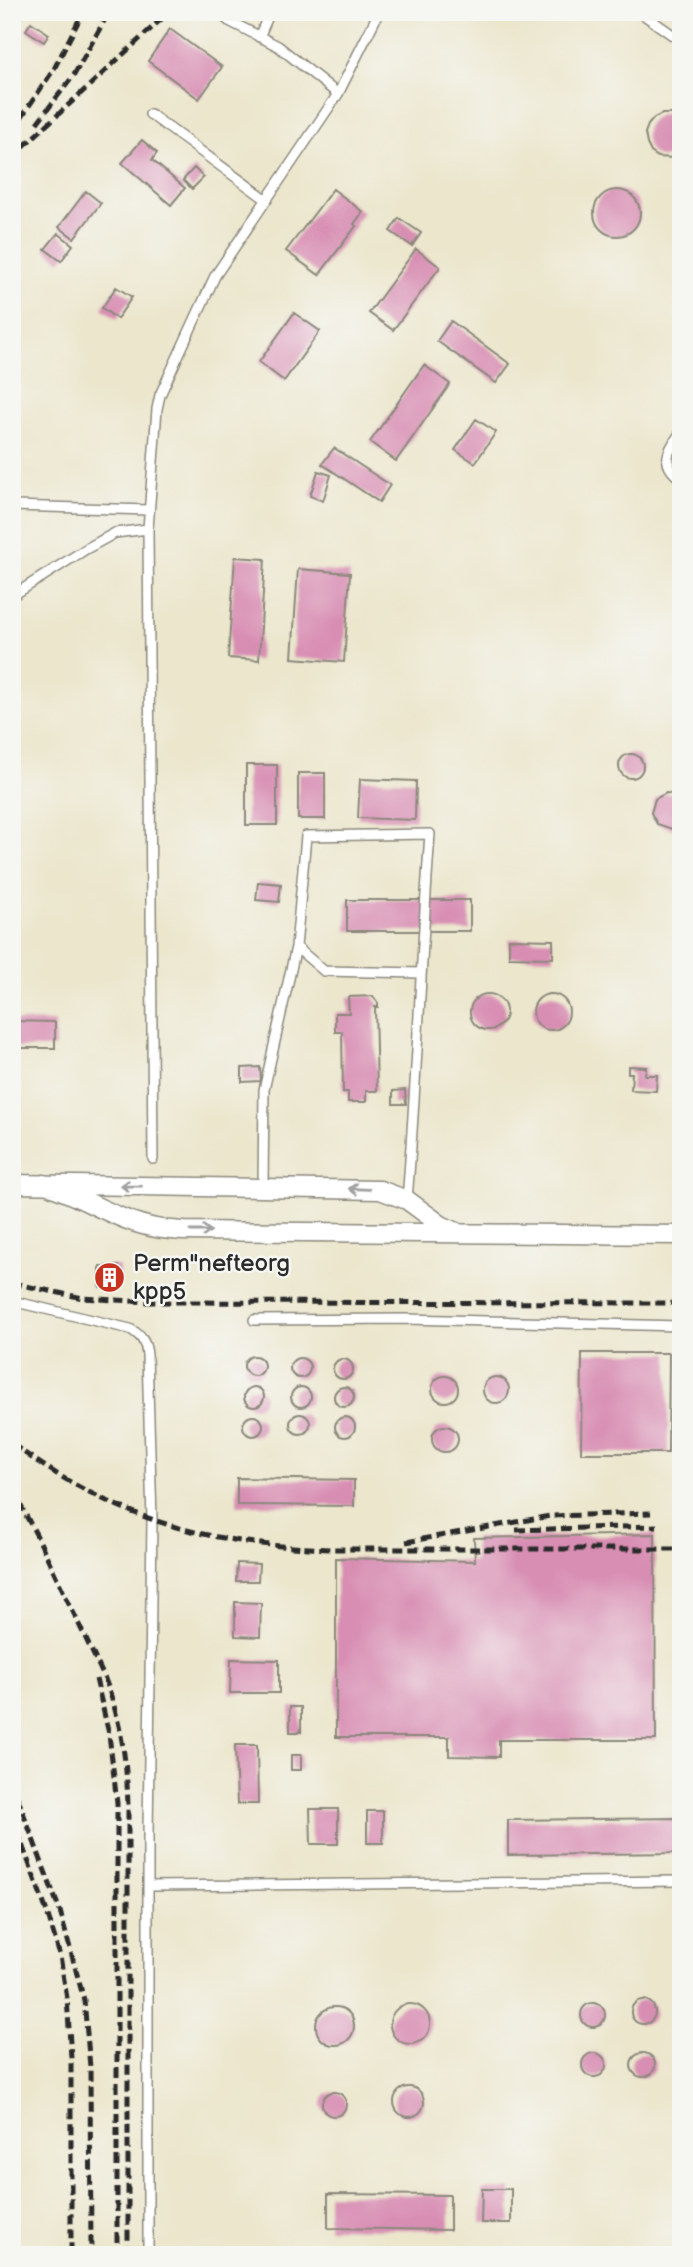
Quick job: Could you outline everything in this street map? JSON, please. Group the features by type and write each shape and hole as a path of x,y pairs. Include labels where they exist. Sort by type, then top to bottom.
{"street":[{"path":"12,1184 373,1190 395,1194 441,1224 464,1234"},
{"path":"44,1184 64,1190 126,1219 158,1229 681,1235"}],"lane":[{"path":"218,12 229,22 278,46 338,94"},
{"path":"259,37 270,12"},
{"path":"153,1159 148,529 154,422 160,395 215,275 338,94 379,12"},
{"path":"640,12 681,41"},
{"path":"150,114 267,200"},
{"path":"681,432 667,456 668,465 681,479"},
{"path":"12,506 149,510"},
{"path":"12,596 114,533 148,529"},
{"path":"263,1188 264,1090 296,947 306,836 430,834 407,1200"},
{"path":"296,947 324,971 421,973"},
{"path":"12,1301 130,1329 136,1332 146,1346 152,1519 148,2255"},
{"path":"254,1320 405,1319 681,1326"},
{"path":"148,1886 681,1881"}],"building":[{"path":"31,22 49,34 44,42 26,30"},
{"path":"170,29 222,67 199,99 148,61"},
{"path":"662,114 681,117 681,155 674,158 658,157 651,152 647,144 645,133 648,125"},
{"path":"142,140 157,153 152,160 185,188 171,205 122,163"},
{"path":"194,168 204,177 192,189 183,180"},
{"path":"333,189 363,212 354,224 356,226 319,275 286,251"},
{"path":"617,190 633,197 640,213 633,229 617,236 601,229 594,213 601,197"},
{"path":"86,191 101,203 74,238 59,227"},
{"path":"399,218 421,233 412,246 390,231"},
{"path":"58,233 73,245 61,261 45,249"},
{"path":"416,249 440,267 393,330 369,313"},
{"path":"116,287 132,297 117,319 102,308"},
{"path":"294,313 320,331 284,381 259,362"},
{"path":"451,321 510,364 496,383 437,341"},
{"path":"424,365 450,384 396,461 370,442"},
{"path":"476,419 496,432 475,463 455,450"},
{"path":"334,448 390,485 379,502 322,464"},
{"path":"318,471 331,475 323,501 310,496"},
{"path":"235,557 265,559 259,660 228,658"},
{"path":"298,569 350,573 344,662 292,658"},
{"path":"631,754 642,761 643,766 636,777 631,778 620,771 619,766 626,755"},
{"path":"246,765 277,765 277,825 246,825"},
{"path":"298,773 325,773 325,819 298,819"},
{"path":"360,779 416,781 415,820 358,818"},
{"path":"666,793 681,796 681,825 672,829 657,824 651,813 655,799"},
{"path":"258,882 281,884 279,902 256,900"},
{"path":"347,900 470,900 470,931 347,931"},
{"path":"509,939 553,940 553,958 509,957"},
{"path":"488,994 501,999 506,1012 501,1025 488,1030 475,1025 470,1012 475,999"},
{"path":"551,994 564,999 569,1012 564,1025 551,1030 538,1025 533,1012 538,999"},
{"path":"373,996 378,1003 378,1007 375,1007 377,1091 366,1091 366,1102 348,1102 348,1092 343,1092 342,1032 335,1032 335,1013 349,1013 348,997"},
{"path":"13,1021 55,1022 55,1048 13,1048"},
{"path":"628,1066 646,1067 645,1075 657,1075 656,1091 631,1090 632,1073 628,1073"},
{"path":"260,1067 261,1081 242,1082 242,1068"},
{"path":"405,1090 406,1104 393,1104 393,1091"},
{"name":"Perm\"nefteorg kpp5","path":"100,1266 119,1266 119,1287 100,1287"},
{"path":"582,1353 669,1353 668,1453 581,1453"},
{"path":"254,1356 261,1359 264,1366 261,1373 254,1376 247,1373 244,1366 247,1359"},
{"path":"300,1358 307,1361 310,1368 307,1375 300,1378 293,1375 290,1368 293,1361"},
{"path":"343,1359 350,1362 353,1369 350,1376 343,1379 336,1376 333,1369 336,1362"},
{"path":"445,1376 454,1380 458,1389 454,1398 445,1402 436,1398 432,1389 436,1380"},
{"path":"496,1377 505,1381 509,1390 505,1399 496,1403 487,1399 483,1390 487,1381"},
{"path":"254,1387 261,1390 264,1397 261,1404 254,1407 247,1404 244,1397 247,1390"},
{"path":"301,1387 308,1390 311,1397 308,1404 301,1407 294,1404 291,1397 294,1390"},
{"path":"344,1387 351,1390 354,1397 351,1404 344,1407 337,1404 334,1397 337,1390"},
{"path":"300,1414 307,1417 310,1424 307,1431 300,1434 293,1431 290,1424 293,1417"},
{"path":"253,1416 260,1419 263,1426 260,1433 253,1436 246,1433 243,1426 246,1419"},
{"path":"345,1417 352,1420 355,1427 352,1434 345,1437 338,1434 335,1427 338,1420"},
{"path":"445,1426 454,1430 458,1439 454,1448 445,1452 436,1448 432,1439 436,1430"},
{"path":"237,1478 354,1480 354,1506 237,1505"},
{"path":"655,1534 656,1740 499,1740 499,1757 449,1756 449,1737 336,1737 336,1558 475,1561 474,1538"},
{"path":"237,1563 259,1564 258,1581 236,1581"},
{"path":"235,1602 261,1603 260,1637 235,1636"},
{"path":"231,1659 279,1660 279,1693 230,1693"},
{"path":"290,1707 301,1707 301,1732 290,1732"},
{"path":"235,1745 257,1745 258,1804 237,1804"},
{"path":"291,1755 301,1755 301,1770 291,1770"},
{"path":"310,1809 338,1809 338,1844 311,1844"},
{"path":"367,1811 383,1811 383,1843 367,1843"},
{"path":"681,1818 681,1853 508,1855 508,1820"},
{"path":"643,2000 652,2003 655,2012 652,2021 643,2024 634,2021 631,2012 634,2003"},
{"path":"593,2003 602,2006 605,2015 602,2024 593,2027 584,2024 581,2015 584,2006"},
{"path":"410,2004 424,2010 430,2024 424,2038 410,2044 396,2038 390,2024 396,2010"},
{"path":"335,2007 349,2012 354,2026 349,2040 335,2045 321,2040 316,2026 321,2012"},
{"path":"594,2053 603,2056 606,2065 603,2074 594,2077 585,2074 582,2065 585,2056"},
{"path":"643,2053 652,2056 655,2065 652,2074 643,2077 634,2074 631,2065 634,2056"},
{"path":"409,2087 415,2088 423,2096 423,2108 415,2116 409,2117 403,2116 395,2108 394,2102 395,2096 403,2088"},
{"path":"334,2092 343,2095 346,2104 343,2113 334,2116 325,2113 322,2104 325,2095"},
{"path":"482,2189 511,2189 511,2223 481,2223"},
{"path":"328,2194 450,2195 450,2230 328,2228"}],"railway":[{"path":"12,131 54,69 83,12"},
{"path":"37,123 74,75 109,12"},
{"path":"12,157 169,12"},
{"path":"12,1283 83,1298 148,1302 681,1303"},
{"path":"12,1444 50,1470 124,1509 201,1534 242,1541 330,1549 681,1549"},
{"path":"12,1489 105,1679 122,1742 128,1807 128,2255"},
{"path":"406,1542 550,1516 651,1513"},
{"path":"516,1530 657,1526"},
{"path":"96,1679 109,1734 117,1803 117,2255"},
{"path":"12,1783 60,1911 84,2000 90,2067 91,2255"},
{"path":"12,1817 47,1912 60,1956 67,1998 71,2058 71,2255"}],"place":[{"name":"Perm\"nefteorg kpp5","path":"110,1277"}]}
